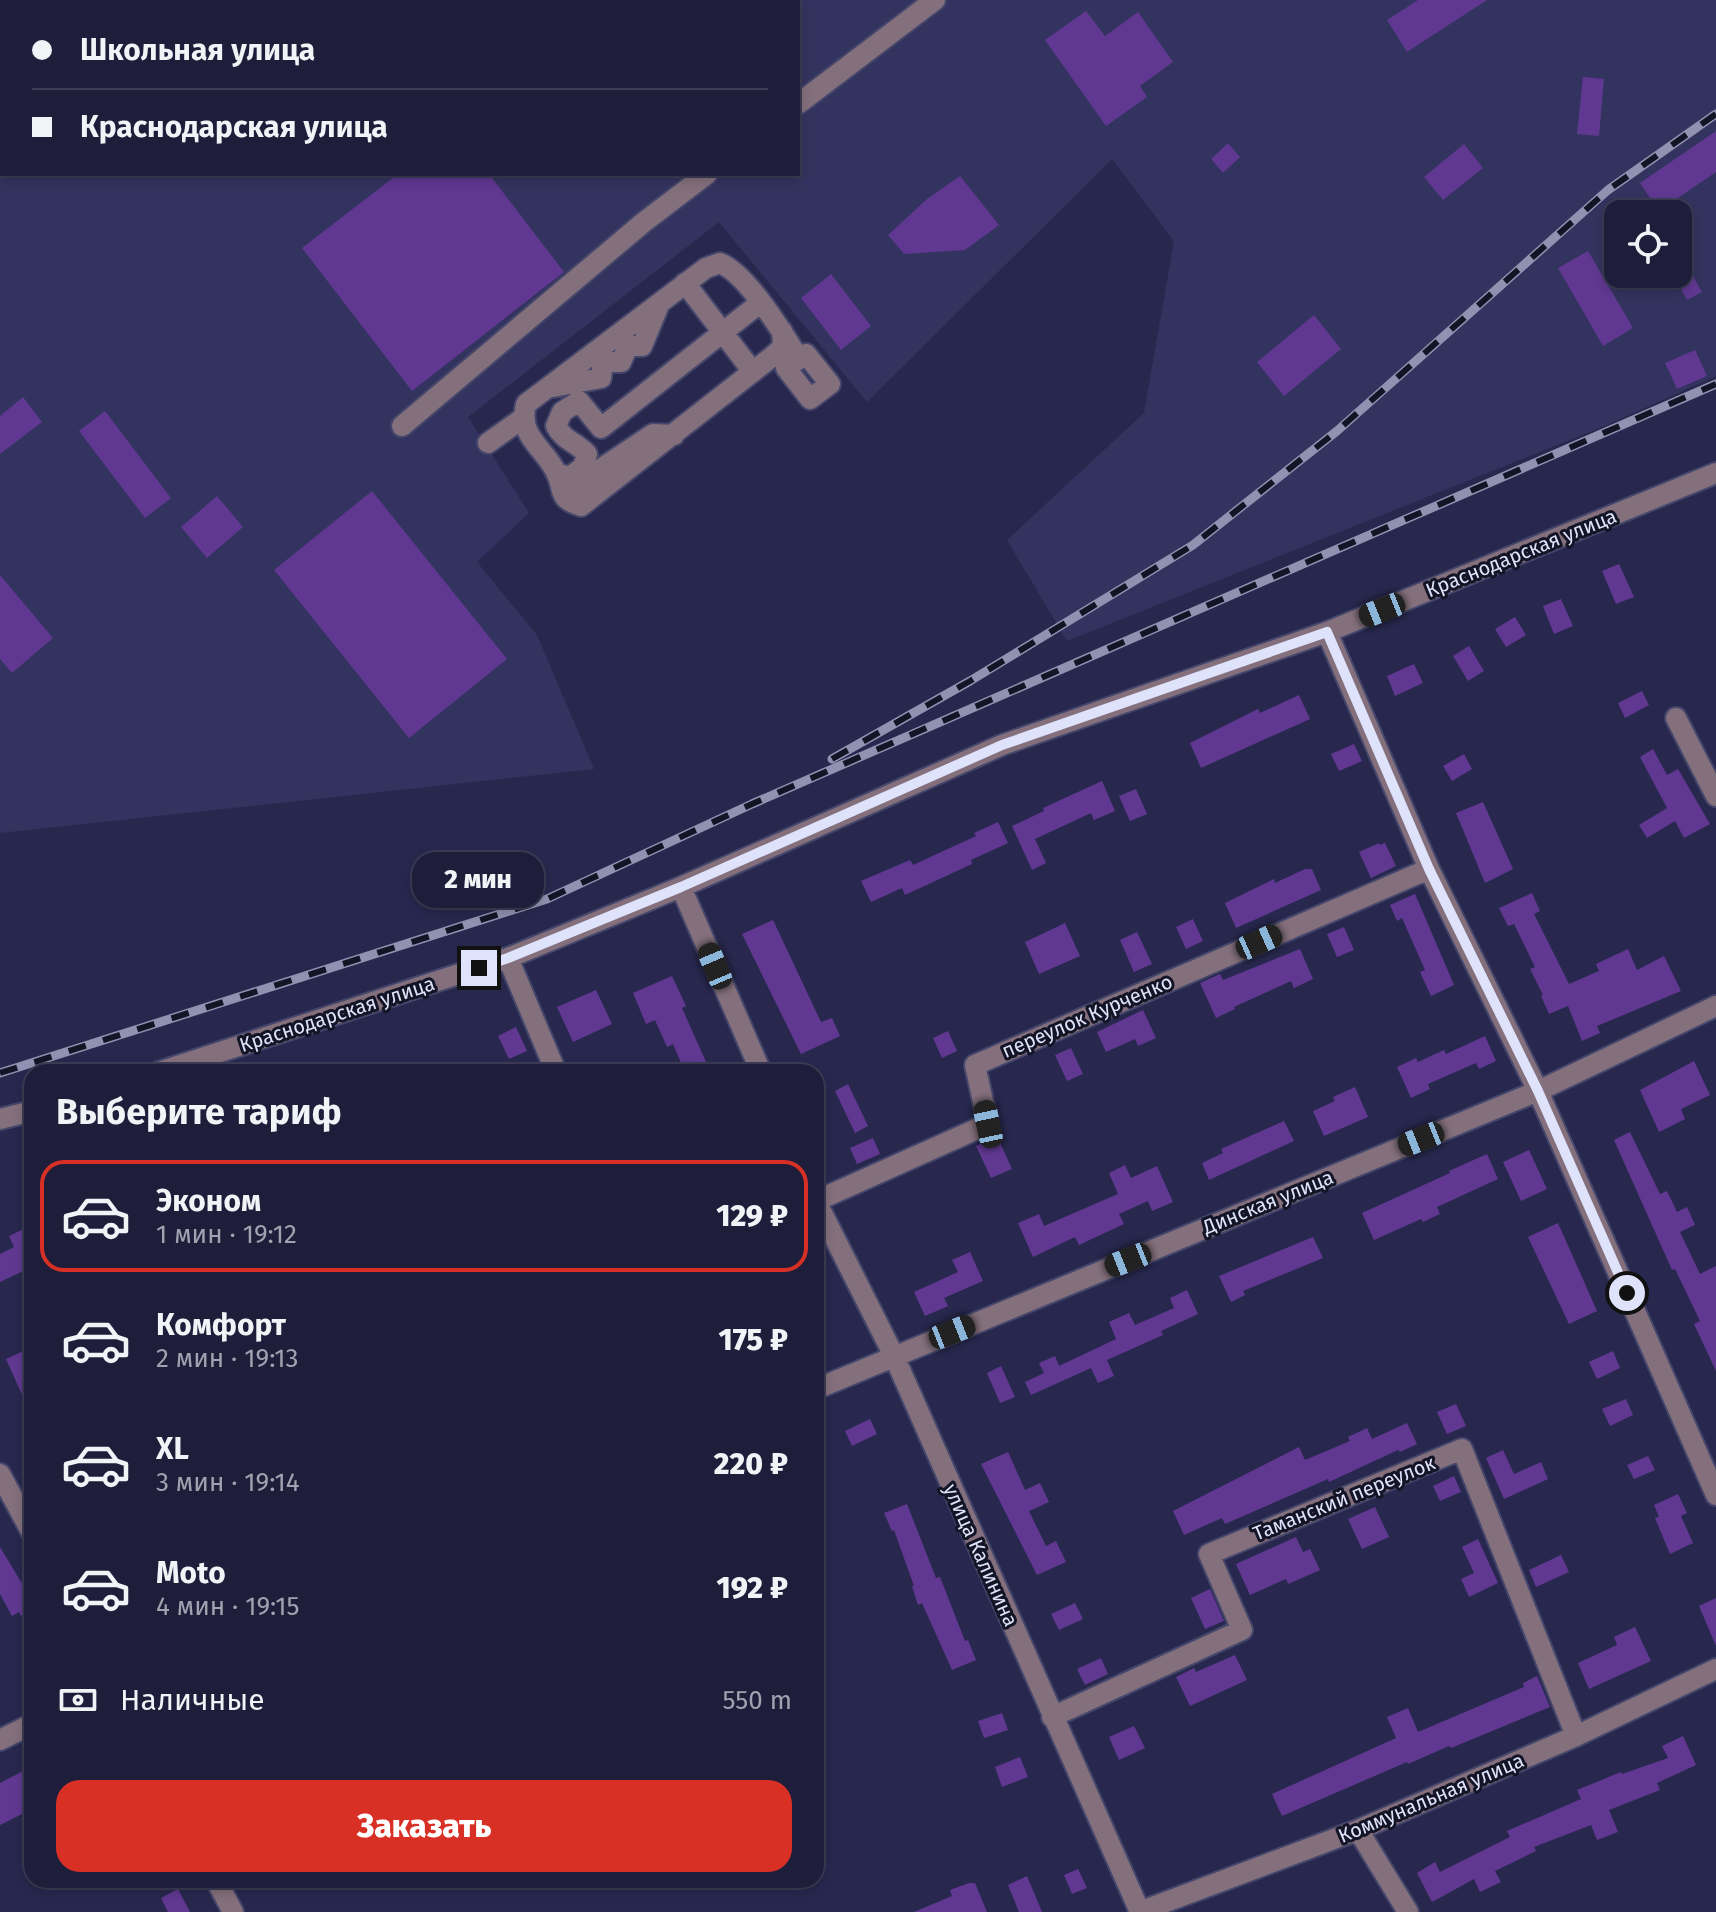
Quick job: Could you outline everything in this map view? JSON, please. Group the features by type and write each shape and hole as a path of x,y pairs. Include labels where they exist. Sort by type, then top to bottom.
{"street":[{"path":"800,102 935,0"},
{"path":"402,426 644,222 704,176"},
{"path":"720,263 733,269 782,331 788,360 753,372 581,506 569,502 528,435 523,418 526,404 685,283 706,268 720,263"},
{"path":"685,283 753,372"},
{"path":"559,483 583,467 587,454 579,446 564,440 556,426 562,412 579,401 601,428 760,303"},
{"path":"488,443 523,418"},
{"path":"559,483 602,469 653,434 674,435"},
{"name":"Краснодарская улица","path":"183,1064 508,958 681,887 1002,745 1327,632 1716,473"},
{"path":"1327,632 1429,869 1538,1091 1716,1495"},
{"path":"1676,718 1716,796"},
{"name":"переулок Курченко","path":"824,1197 988,1124 975,1065 1429,869"},
{"path":"681,887 758,1064"},
{"path":"508,958 553,1064"},
{"name":"Динская улица","path":"824,1386 1538,1091 1716,1006"},
{"path":"0,1119 24,1113"},
{"name":"улица Калинина","path":"824,1217 894,1356 1140,1912"},
{"name":"Таманский переулок","path":"1052,1717 1242,1630 1209,1554 1462,1449 1576,1736"},
{"path":"0,1474 24,1518"},
{"name":"Коммунальная улица","path":"1140,1912 1358,1830 1576,1736 1716,1669"},
{"path":"0,1740 24,1728"},
{"path":"1358,1830 1408,1912"},
{"path":"220,1888 233,1912"}],"shaded area":[{"path":"800,0 1716,0 1716,376 1607,425 1067,641 1007,540 1144,413 1174,241 1112,159 867,402 719,222 468,417 529,513 477,562 537,635 594,769 0,833 0,176 800,176"}],"building":[{"path":"1418,0 1487,0 1407,52 1387,20"},
{"path":"1086,11 1105,36 1138,12 1173,62 1140,86 1147,97 1106,126 1045,40"},
{"path":"1583,77 1604,79 1599,136 1577,134"},
{"path":"1716,131 1716,172 1675,200 1652,200 1640,183"},
{"path":"1228,143 1240,157 1223,173 1211,159"},
{"path":"1464,144 1483,168 1443,200 1424,177"},
{"path":"395,176 491,176 564,272 412,391 302,248"},
{"path":"960,176 999,225 965,250 904,254 888,235 927,199"},
{"path":"1588,251 1604,278 1604,288 1610,288 1633,328 1603,346 1558,268"},
{"path":"831,274 871,326 841,350 801,298"},
{"path":"1692,274 1702,292 1687,300 1681,288 1692,288"},
{"path":"1314,315 1341,349 1284,396 1257,362"},
{"path":"1695,350 1707,376 1677,389 1665,363"},
{"path":"23,397 42,422 0,454 0,416"},
{"path":"105,411 171,498 145,518 79,431"},
{"path":"372,491 507,659 409,738 274,570"},
{"path":"217,496 243,527 207,558 181,527"},
{"path":"1619,564 1634,597 1616,604 1602,571"},
{"path":"0,575 53,638 12,673 0,659"},
{"path":"1561,599 1573,626 1554,634 1543,606"},
{"path":"1515,617 1526,635 1506,647 1495,629"},
{"path":"1469,646 1484,671 1468,681 1453,656"},
{"path":"1414,664 1423,683 1395,696 1387,676"},
{"path":"1642,691 1649,705 1625,718 1618,703"},
{"path":"1299,695 1310,719 1201,768 1190,743 1258,709 1260,713"},
{"path":"1354,744 1362,761 1339,771 1331,754"},
{"path":"1653,749 1667,775 1678,769 1710,824 1684,838 1675,821 1647,838 1639,825 1667,808 1640,757"},
{"path":"1464,754 1472,769 1452,781 1443,766"},
{"path":"1102,781 1115,811 1094,820 1091,813 1035,839 1046,863 1032,870 1012,826"},
{"path":"1136,789 1147,814 1130,821 1119,796"},
{"path":"1483,802 1513,869 1485,883 1456,813"},
{"path":"998,822 1008,843 971,860 972,864 905,895 902,888 871,902 861,881 910,860 913,865 976,836 974,833"},
{"path":"1385,843 1396,866 1371,878 1359,852"},
{"path":"1305,869 1312,869 1321,890 1236,928 1225,903 1274,879 1275,883"},
{"path":"1532,893 1540,911 1534,914 1569,984 1599,971 1596,964 1628,949 1637,970 1664,956 1681,991 1597,1026 1600,1033 1582,1041 1568,1006 1549,1014 1530,969 1535,967 1514,924 1508,926 1499,908"},
{"path":"1415,894 1454,985 1431,996 1420,972 1425,970 1402,918 1397,921 1390,905"},
{"path":"1193,919 1203,941 1186,949 1176,927"},
{"path":"773,920 821,1022 832,1018 840,1036 801,1054 742,934"},
{"path":"1065,923 1080,956 1039,974 1025,942"},
{"path":"1344,927 1354,950 1337,957 1327,934"},
{"path":"1137,932 1152,964 1134,972 1120,940"},
{"path":"1300,949 1313,979 1294,988 1291,981 1216,1018 1200,983 1220,974 1223,980"},
{"path":"672,976 686,1006 682,1008 706,1062 682,1064 673,1044 667,1047 655,1020 646,1024 633,993"},
{"path":"596,990 612,1024 573,1042 557,1007"},
{"path":"1143,1010 1156,1038 1138,1046 1135,1039 1106,1052 1097,1032"},
{"path":"516,1027 527,1051 509,1059 498,1036"},
{"path":"948,1031 957,1051 942,1058 933,1038"},
{"path":"1485,1036 1496,1061 1479,1069 1476,1063 1428,1084 1430,1089 1411,1098 1397,1067 1416,1058 1418,1062 1444,1050 1446,1054"},
{"path":"1071,1048 1083,1074 1067,1081 1055,1055"},
{"path":"1694,1061 1710,1095 1681,1109 1685,1119 1659,1132 1640,1090"},
{"path":"848,1084 868,1126 855,1133 835,1091"},
{"path":"1355,1087 1368,1117 1324,1136 1313,1111"},
{"path":"1284,1121 1294,1141 1209,1180 1202,1163 1223,1153 1221,1149"},
{"path":"1630,1132 1660,1194 1667,1191 1677,1212 1687,1207 1695,1225 1680,1232 1700,1274 1716,1266 1716,1371 1694,1324 1700,1321 1675,1269 1672,1270 1614,1140"},
{"path":"997,1136 1012,1169 991,1178 976,1146"},
{"path":"873,1138 880,1154 857,1164 850,1148"},
{"path":"1529,1150 1547,1189 1521,1201 1503,1162"},
{"path":"1487,1154 1498,1179 1437,1207 1440,1214 1374,1240 1362,1213"},
{"path":"1125,1165 1131,1178 1157,1166 1173,1202 1152,1211 1148,1201 1119,1214 1124,1224 1079,1245 1075,1237 1033,1257 1018,1223 1039,1214 1044,1226 1118,1194 1109,1173"},
{"path":"1558,1223 1597,1311 1569,1324 1528,1237"},
{"path":"24,1229 24,1271 0,1282 0,1254 14,1247 9,1236"},
{"path":"1313,1237 1323,1258 1243,1291 1245,1295 1231,1302 1219,1276"},
{"path":"970,1252 983,1281 944,1298 948,1306 925,1316 914,1292 958,1272 952,1260"},
{"path":"1187,1290 1198,1314 1161,1331 1163,1335 1107,1360 1114,1376 1098,1383 1091,1368 1031,1395 1025,1382 1044,1373 1039,1363 1055,1356 1059,1366 1116,1339 1109,1322 1129,1313 1135,1325 1174,1308 1170,1298"},
{"path":"24,1351 24,1399 6,1359"},
{"path":"1613,1351 1620,1368 1597,1379 1589,1362"},
{"path":"1001,1366 1015,1397 1000,1403 987,1373"},
{"path":"1626,1399 1633,1415 1610,1426 1602,1409"},
{"path":"1456,1404 1466,1426 1447,1434 1437,1412"},
{"path":"870,1419 877,1434 852,1446 845,1431"},
{"path":"1407,1423 1417,1444 1225,1524 1222,1518 1184,1535 1173,1511 1299,1447 1305,1460 1350,1441 1348,1437 1367,1428 1372,1439"},
{"path":"1503,1450 1514,1474 1541,1462 1548,1479 1504,1499 1486,1458"},
{"path":"1008,1452 1025,1490 1040,1483 1049,1502 1029,1511 1046,1546 1056,1541 1066,1562 1037,1575 981,1464"},
{"path":"1648,1456 1655,1470 1634,1479 1627,1465"},
{"path":"1454,1476 1461,1492 1440,1501 1433,1486"},
{"path":"1678,1494 1687,1513 1681,1516 1693,1543 1670,1554 1655,1518 1659,1517 1654,1505"},
{"path":"907,1504 936,1578 940,1577 965,1641 968,1640 976,1660 952,1670 922,1603 918,1605 894,1530 884,1513"},
{"path":"1375,1507 1389,1537 1362,1549 1348,1519"},
{"path":"1296,1537 1303,1552 1310,1549 1320,1570 1288,1584 1286,1579 1250,1595 1236,1564"},
{"path":"1478,1539 1498,1583 1469,1597 1461,1579 1474,1573 1462,1547"},
{"path":"0,1547 24,1587 24,1621 19,1612 12,1616 0,1594"},
{"path":"1561,1555 1569,1572 1536,1587 1529,1570"},
{"path":"1210,1589 1224,1621 1205,1629 1191,1598"},
{"path":"1716,1598 1716,1646 1699,1606"},
{"path":"1075,1603 1083,1619 1059,1630 1051,1614"},
{"path":"1635,1627 1651,1661 1589,1689 1578,1663 1617,1645 1614,1637"},
{"path":"1235,1655 1247,1680 1190,1706 1176,1677"},
{"path":"1101,1658 1108,1674 1085,1685 1077,1669"},
{"path":"1537,1676 1550,1707 1451,1748 1449,1746 1407,1762 1282,1816 1272,1794 1396,1738 1387,1717 1408,1708 1418,1732 1524,1687 1523,1683"},
{"path":"1002,1713 1008,1730 984,1738 978,1721"},
{"path":"1134,1726 1145,1748 1119,1760 1109,1737"},
{"path":"1683,1736 1696,1765 1657,1783 1660,1790 1609,1810 1618,1832 1597,1840 1591,1825 1534,1847 1536,1851 1495,1871 1501,1882 1480,1892 1474,1879 1432,1902 1417,1873 1435,1862 1440,1872 1510,1837 1507,1831 1581,1799 1577,1790 1668,1758 1662,1746"},
{"path":"1020,1757 1028,1777 1002,1787 995,1767"},
{"path":"24,1773 24,1813 0,1825 0,1783"},
{"path":"1078,1869 1087,1888 1072,1894 1064,1875"},
{"path":"1027,1876 1042,1912 1019,1912 1008,1885"},
{"path":"975,1883 987,1912 914,1912 952,1896 950,1890"},
{"path":"178,1889 190,1912 168,1912 161,1898"}],"railway":[{"path":"832,759 970,681 1193,545 1337,431 1608,190 1716,114"},
{"path":"28,1064 547,899 752,804 1716,384"},
{"path":"0,1073 24,1065"}],"route":[{"path":"479,968 681,887 1002,745 1327,632 1429,869 1538,1091 1627,1293"}]}
